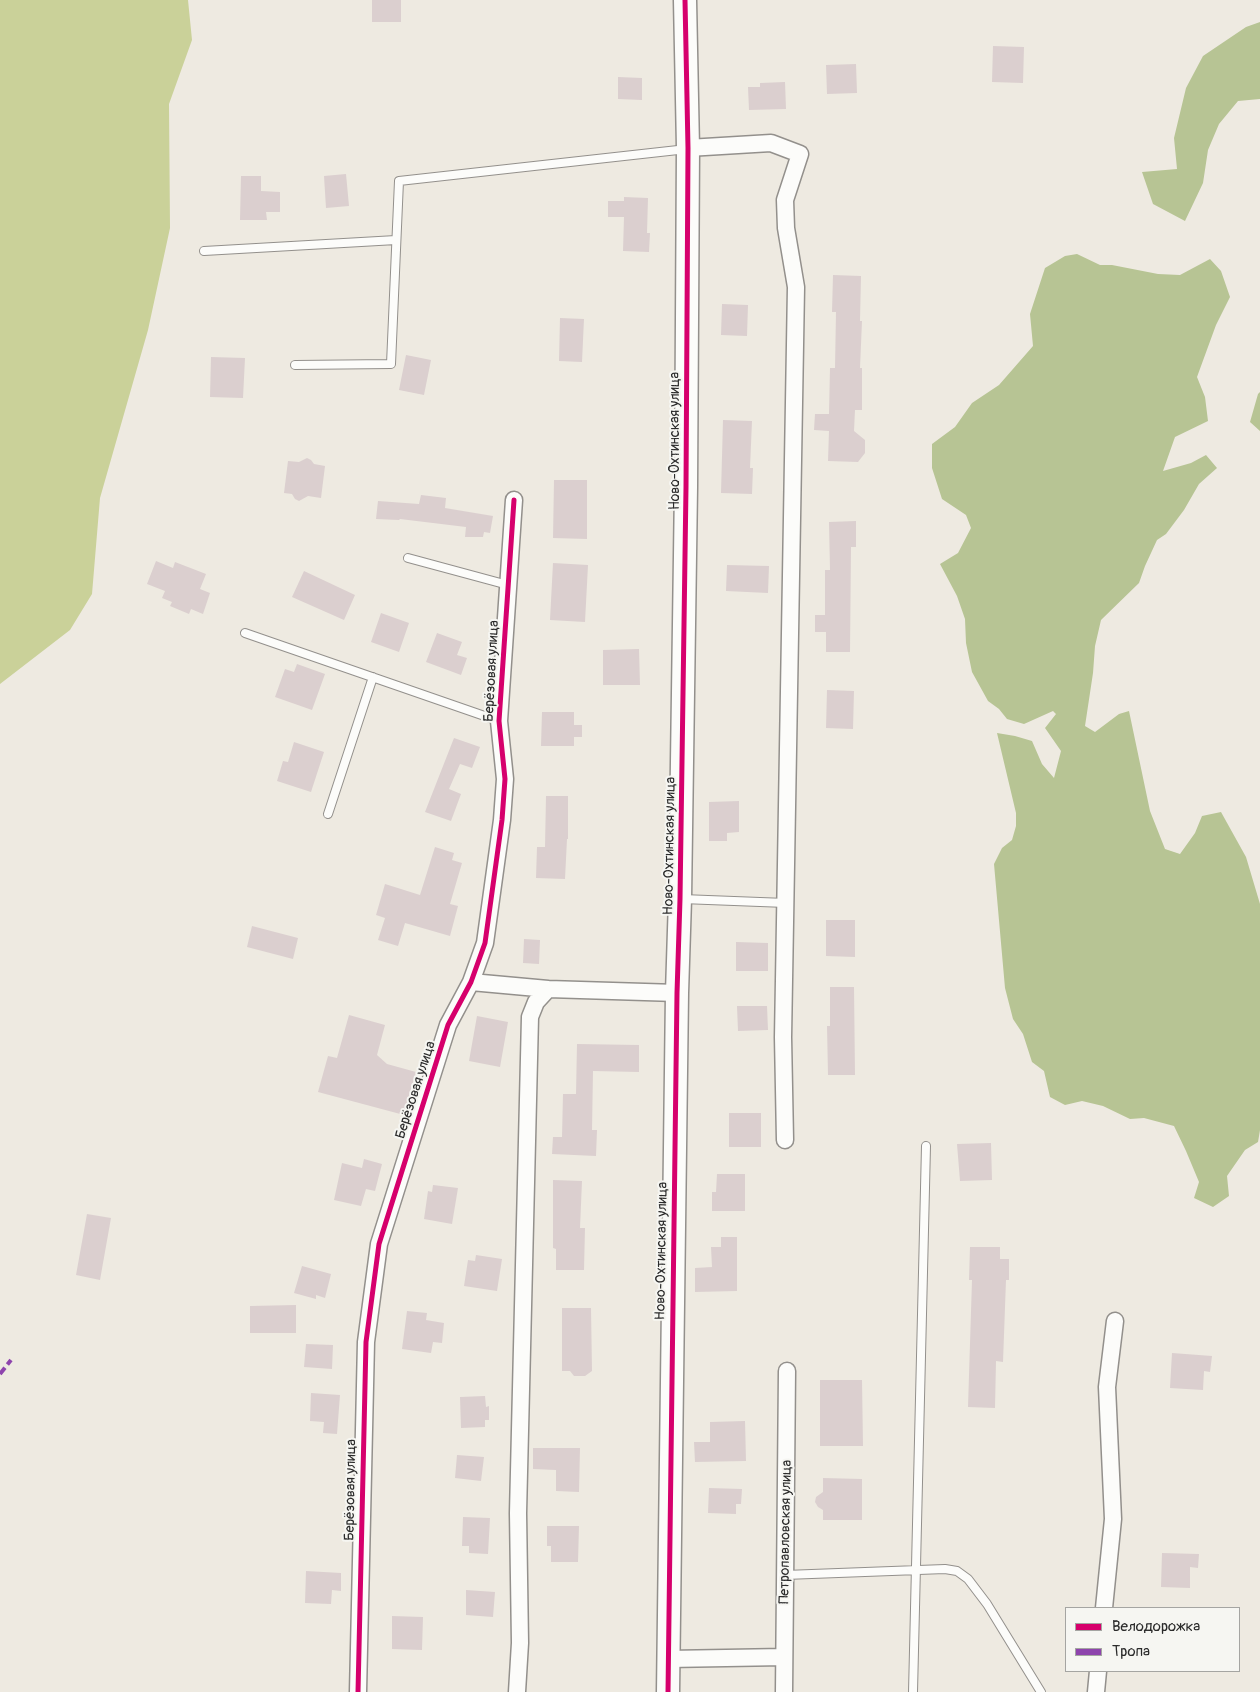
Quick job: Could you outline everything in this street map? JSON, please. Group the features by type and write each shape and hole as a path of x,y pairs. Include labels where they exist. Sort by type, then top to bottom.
{"street":[{"name":"Ново-Охтинская улица","path":"668,1692 686,487 688,148 685,0"},
{"path":"688,148 771,143 800,154 785,200 786,228 796,287 783,1036 785,1140"},
{"name":"Берёзовая улица","path":"358,1692 366,1342 379,1244 448,1025 472,982 485,943 502,820 505,779 499,721 514,500"},
{"path":"472,982 548,989 677,994"},
{"path":"516,1692 520,1642 518,1513 530,1017 536,1002 548,989"},
{"path":"1104,1607 1114,1519 1107,1387 1115,1321"},
{"name":"Петропавловская улица","path":"784,1692 788,1371"},
{"path":"668,1659 784,1657"},
{"path":"1096,1692 1098,1672"}],"lane":[{"path":"295,365 391,364 399,181 688,148"},
{"path":"204,251 396,240"},
{"path":"408,558 508,585"},
{"path":"245,633 499,721"},
{"path":"328,814 373,677"},
{"path":"680,899 786,903"},
{"path":"913,1692 926,1146"},
{"path":"785,1576 945,1569 958,1571 968,1579 987,1604 1041,1692"}],"green space":[{"path":"0,0 188,0 192,40 169,104 170,228 148,330 100,498 92,594 70,630 0,684"},
{"path":"1260,22 1260,99 1238,101 1219,124 1208,150 1203,183 1185,221 1153,204 1142,172 1177,169 1174,138 1186,88 1203,56 1246,27"},
{"path":"1077,254 1100,265 1112,265 1158,274 1180,275 1210,259 1221,271 1230,297 1216,325 1197,377 1205,397 1208,421 1175,437 1163,471 1191,463 1206,455 1217,468 1199,484 1184,510 1166,534 1157,540 1139,583 1101,620 1095,646 1085,726 1095,732 1119,714 1129,711 1150,811 1165,849 1180,854 1195,833 1202,816 1221,812 1246,857 1260,904 1260,1130 1258,1142 1245,1150 1227,1176 1229,1196 1213,1207 1194,1198 1199,1182 1174,1126 1144,1118 1130,1119 1103,1106 1082,1101 1065,1105 1050,1097 1044,1071 1032,1062 1023,1034 1013,1019 1005,988 994,864 1002,848 1012,840 1016,826 1016,813 997,733 1032,741 1042,764 1054,778 1061,751 1045,728 1056,714 1053,711 1024,724 1007,719 999,709 988,701 972,672 966,643 965,619 957,596 940,564 958,553 971,528 966,515 942,499 932,468 932,444 955,427 972,403 999,385 1033,346 1030,314 1045,268 1065,256"},
{"path":"1260,392 1260,431 1250,422"}],"building":[{"path":"372,0 401,0 401,22 372,22"},
{"path":"993,46 1024,47 1023,83 992,82"},
{"path":"856,64 857,93 827,94 826,65"},
{"path":"618,77 642,78 642,100 618,99"},
{"path":"785,82 786,109 749,110 748,87 760,87 760,83"},
{"path":"346,174 349,206 326,208 324,176"},
{"path":"241,176 261,176 261,191 280,192 280,212 266,212 267,220 240,220"},
{"path":"624,197 648,198 647,233 650,233 649,252 623,251 624,217 608,217 608,201 624,201"},
{"path":"833,275 861,276 860,368 862,368 862,410 855,410 854,431 865,440 865,453 858,462 828,461 829,431 814,430 815,414 829,414 830,368 835,368 836,312 832,312"},
{"path":"722,304 748,305 747,336 721,335"},
{"path":"560,318 584,319 582,362 559,361"},
{"path":"406,355 431,360 424,395 399,390"},
{"path":"211,357 245,358 243,398 210,397"},
{"path":"723,420 752,421 750,468 753,468 752,494 721,493"},
{"path":"307,458 314,464 325,466 321,498 308,496 299,501 292,494 284,493 288,461 299,462"},
{"path":"554,480 587,480 587,539 553,538"},
{"path":"421,495 446,498 445,508 493,516 490,533 484,532 483,537 465,537 466,527 400,519 376,519 378,501 419,504"},
{"path":"856,521 856,547 851,547 850,652 826,652 826,632 815,632 815,615 825,615 825,570 830,570 829,522"},
{"path":"156,561 173,568 175,562 206,574 200,589 210,593 203,614 191,609 189,614 170,606 172,602 162,598 165,591 147,584"},
{"path":"553,563 588,565 585,622 550,620"},
{"path":"727,565 769,566 768,593 726,591"},
{"path":"304,571 355,595 344,620 292,597"},
{"path":"381,613 409,623 399,652 371,642"},
{"path":"437,633 462,642 457,655 467,658 461,675 426,662"},
{"path":"639,649 640,685 603,685 603,650"},
{"path":"297,664 325,674 312,710 275,697 285,669 294,672"},
{"path":"827,690 854,691 853,729 826,728"},
{"path":"542,712 574,712 574,725 582,725 582,737 574,737 574,746 541,746"},
{"path":"454,738 480,747 472,768 460,764 449,789 461,794 451,821 425,812"},
{"path":"294,742 324,752 311,792 277,781 283,761 288,762"},
{"path":"546,796 568,796 568,839 565,879 536,878 537,847 545,847"},
{"path":"739,801 739,832 727,833 727,841 709,841 709,802"},
{"path":"435,847 454,853 452,860 462,863 450,904 458,906 450,936 405,923 398,946 378,940 385,918 376,915 385,884 420,895"},
{"path":"826,920 855,920 855,957 826,956"},
{"path":"252,926 298,938 293,959 247,947"},
{"path":"524,939 540,940 539,964 523,963"},
{"path":"736,942 768,943 768,971 736,971"},
{"path":"830,987 854,987 855,1075 828,1075 827,1026 830,1026"},
{"path":"737,1006 767,1006 768,1030 738,1031"},
{"path":"349,1015 385,1025 377,1055 387,1064 416,1072 404,1115 318,1092 328,1056 337,1058"},
{"path":"477,1016 508,1022 500,1067 469,1061"},
{"path":"577,1044 639,1045 639,1072 593,1071 592,1130 597,1130 596,1156 552,1154 553,1137 562,1137 563,1094 576,1094"},
{"path":"729,1113 761,1113 761,1147 729,1147"},
{"path":"991,1143 992,1180 960,1181 957,1144"},
{"path":"364,1159 382,1164 375,1191 366,1189 361,1206 334,1200 342,1163 362,1168"},
{"path":"717,1174 745,1174 745,1211 712,1211 712,1192 716,1192"},
{"path":"553,1180 582,1181 580,1228 585,1228 584,1270 556,1270 556,1249 553,1248"},
{"path":"433,1185 458,1188 452,1224 424,1219 428,1191 432,1192"},
{"path":"87,1214 111,1218 100,1280 76,1275"},
{"path":"721,1237 737,1237 737,1291 695,1292 695,1268 712,1267 711,1247 721,1247"},
{"path":"970,1247 1000,1247 1000,1259 1009,1259 1009,1280 1006,1280 1003,1362 996,1361 995,1408 968,1407 972,1280 969,1280"},
{"path":"476,1255 502,1259 497,1291 464,1286 468,1260 475,1261"},
{"path":"302,1266 331,1274 325,1298 316,1295 316,1299 294,1293"},
{"path":"296,1305 296,1333 250,1333 250,1306"},
{"path":"562,1308 591,1308 592,1371 585,1376 574,1376 570,1371 562,1371"},
{"path":"407,1311 427,1313 426,1320 444,1323 442,1343 433,1342 431,1353 402,1349"},
{"path":"306,1344 333,1345 332,1369 304,1367"},
{"path":"1172,1353 1212,1356 1210,1372 1204,1371 1203,1390 1170,1388"},
{"path":"820,1380 862,1380 863,1446 820,1446"},
{"path":"311,1393 340,1395 337,1434 323,1433 324,1422 310,1421"},
{"path":"485,1396 486,1407 489,1406 489,1420 485,1420 485,1427 461,1428 460,1397"},
{"path":"745,1421 746,1461 695,1462 694,1442 710,1442 710,1422"},
{"path":"533,1448 580,1448 579,1492 556,1491 556,1470 533,1469"},
{"path":"457,1455 484,1457 481,1481 455,1478"},
{"path":"823,1478 862,1479 862,1520 823,1520 823,1510 815,1502 816,1497 823,1492"},
{"path":"709,1488 742,1489 741,1504 736,1504 736,1514 708,1513"},
{"path":"463,1517 490,1518 488,1554 469,1553 469,1546 462,1546"},
{"path":"547,1526 579,1526 578,1562 551,1562 551,1546 547,1546"},
{"path":"1162,1553 1199,1554 1198,1568 1190,1567 1190,1588 1161,1587"},
{"path":"306,1571 341,1573 341,1591 332,1590 331,1604 305,1603"},
{"path":"466,1590 495,1592 493,1617 466,1615"},
{"path":"392,1616 423,1617 422,1650 392,1649"}],"marked path":[{"path":"0,1374 11,1360"}],"cycle path":[{"path":"668,1692 686,487 688,148 685,0"},
{"path":"358,1692 366,1342 379,1244 448,1025 471,982 485,943 502,820 505,779 499,721 514,500"}]}
